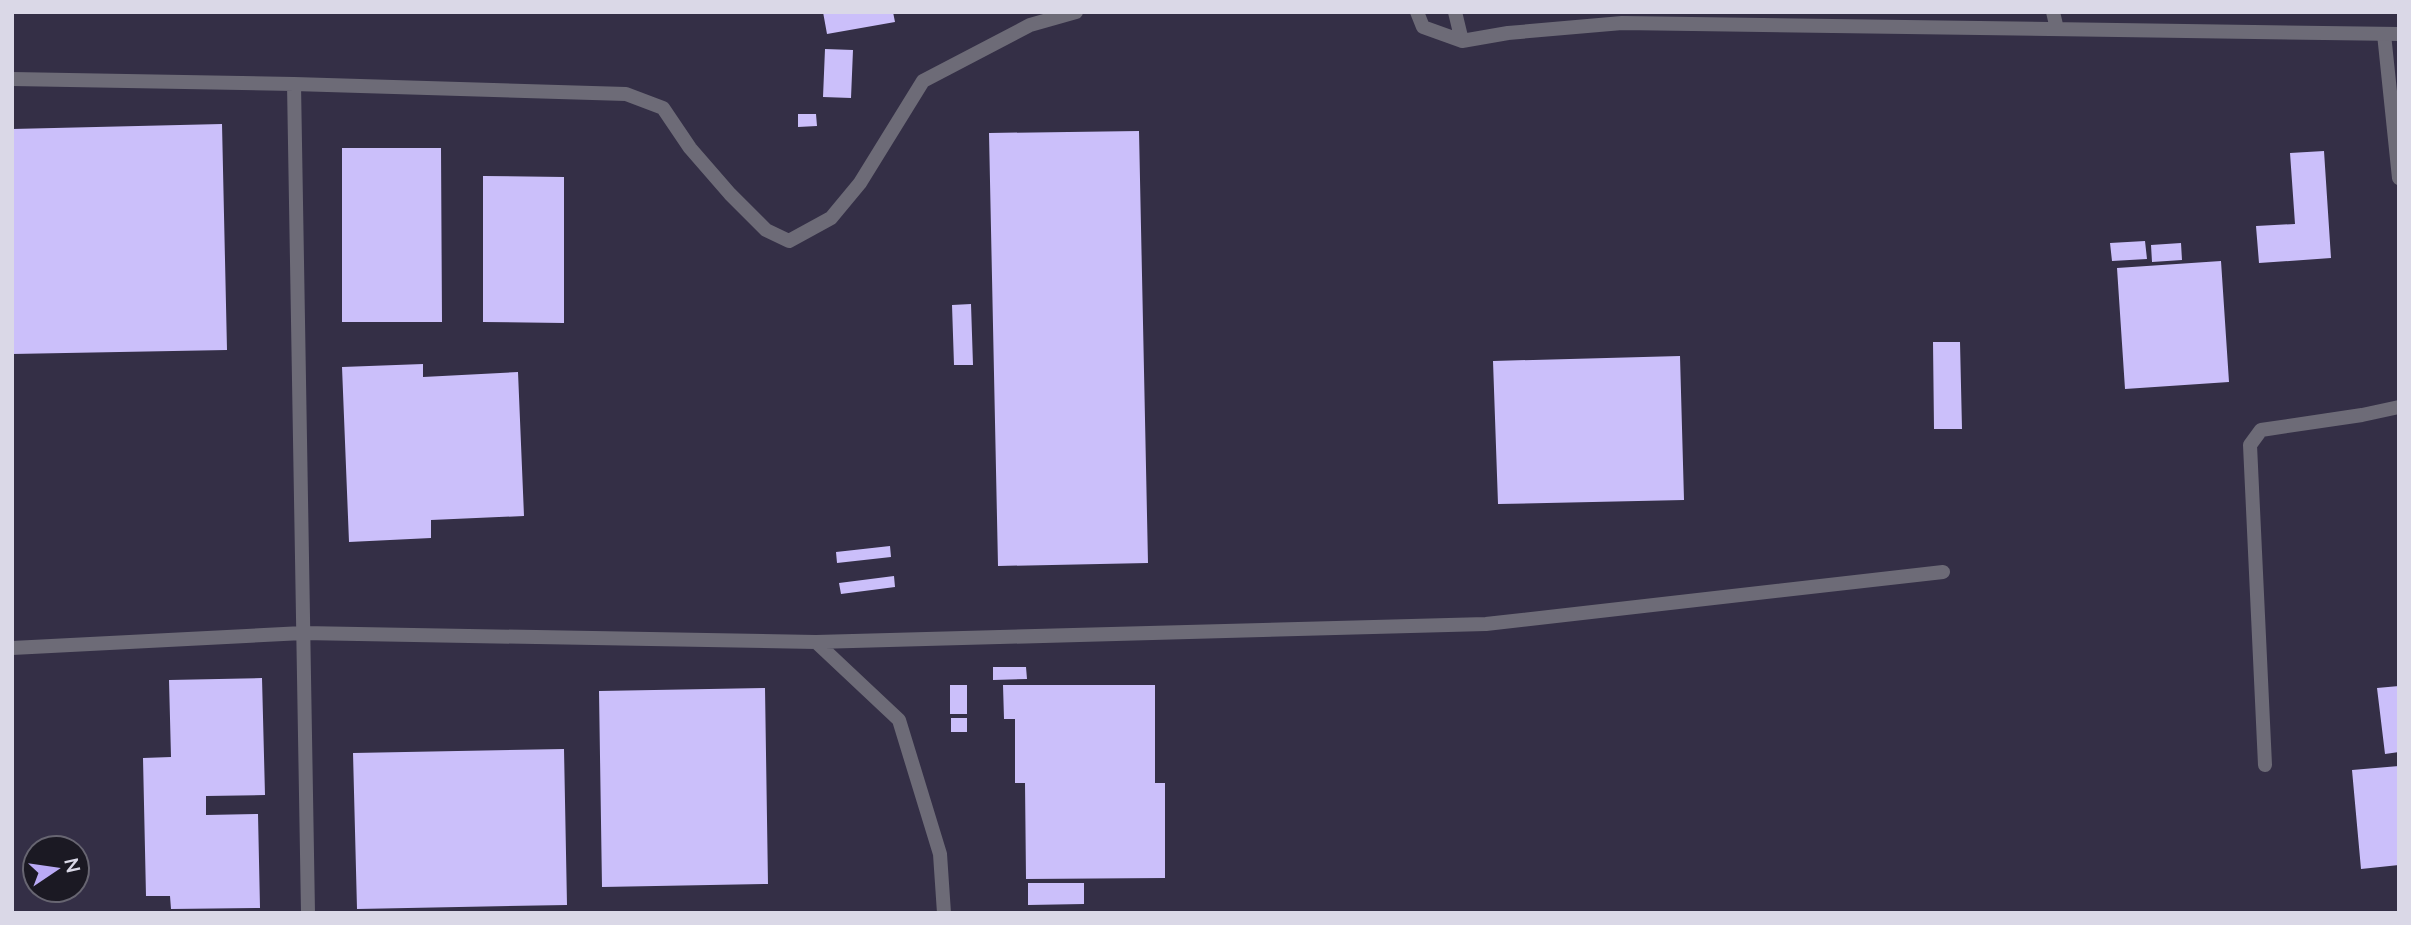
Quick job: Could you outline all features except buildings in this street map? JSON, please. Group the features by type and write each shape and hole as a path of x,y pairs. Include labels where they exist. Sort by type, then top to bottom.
{"street":[{"path":"12,79 626,94 663,108 690,148 730,194 766,230 789,241 831,218 846,201 923,81 1030,25 1076,12"},
{"path":"1417,12 1423,27 1462,41 1624,18 2391,34 2399,178"},
{"path":"1455,12 1462,41"},
{"path":"2053,12 2057,29"},
{"path":"295,84 308,913"},
{"path":"2265,765 2250,445 2261,430 2399,407"},
{"path":"12,648 303,633 816,642 1486,624 1943,572"},
{"path":"816,642 899,720 940,854 944,913"}]}
